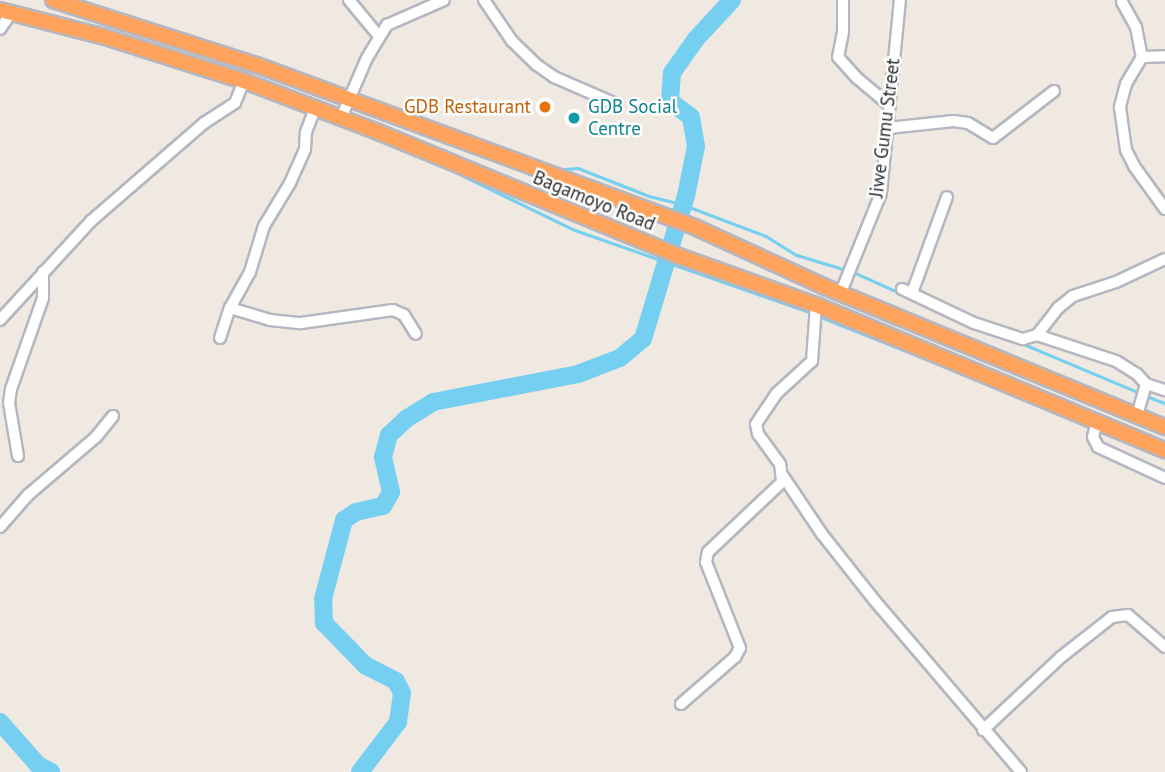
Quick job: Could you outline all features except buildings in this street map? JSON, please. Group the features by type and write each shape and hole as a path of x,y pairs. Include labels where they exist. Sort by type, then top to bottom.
{"highway":[{"name":"Bagamoyo Road","path":"53,0 257,65 697,228 841,292 1165,427"},
{"name":"Bagamoyo Road","path":"5,11 105,37 244,81 632,238 816,305 1165,450"}],"street":[{"path":"348,0 378,35"},
{"path":"341,118 378,35 387,25 444,0"},
{"path":"484,0 512,41 537,65 554,76 616,104"},
{"path":"843,0 844,32 838,57 857,78 888,104"},
{"name":"Jiwe Gumu Street","path":"841,292 881,193 900,0"},
{"path":"1122,2 1136,27 1142,57 1126,83 1120,107 1123,132 1134,166 1165,209"},
{"path":"0,29 5,11"},
{"path":"1142,57 1165,56"},
{"path":"0,320 91,221 173,149 235,103 244,81"},
{"path":"888,128 954,121 968,123 993,138 1054,91"},
{"path":"219,338 230,308 250,272 264,226 290,183 305,149 306,132 315,108"},
{"path":"947,197 907,291 974,323 1023,340 1037,335 1058,308 1073,296 1116,282 1165,259"},
{"path":"18,456 10,396 43,298 43,272"},
{"path":"816,305 812,361 776,394 756,424 758,434 780,464 783,476 837,554 1021,772"},
{"path":"230,308 270,320 301,323 393,310 404,315 416,334"},
{"path":"1037,335 1116,361 1137,373 1146,384 1165,390"},
{"path":"1136,415 1146,384"},
{"path":"0,527 28,495 96,437 113,416"},
{"path":"1097,421 1093,437 1098,447 1165,478"},
{"path":"681,704 735,657 740,648 706,562 708,552 779,487 783,476"},
{"path":"983,730 1061,657 1112,617 1128,615 1165,647"}],"waterway":[{"path":"360,772 398,722 402,693 396,681 365,665 324,623 323,599 344,520 356,512 383,506 391,492 383,457 389,435 406,419 433,402 578,374 620,358 643,339 686,196 696,146 691,117 670,101 672,73 696,39 732,0"},
{"path":"445,167 575,230 806,311"},
{"path":"565,169 578,168 649,196 684,205 766,236 797,255 846,270"},
{"path":"853,272 898,292"},
{"path":"821,317 959,372"},
{"path":"1021,343 1140,393"},
{"path":"1149,397 1165,403"},
{"path":"0,722 38,765 51,772"}],"place":[{"name":"GDB Restaurant","path":"545,107"},
{"name":"GDB Social Centre","path":"574,118"}]}
